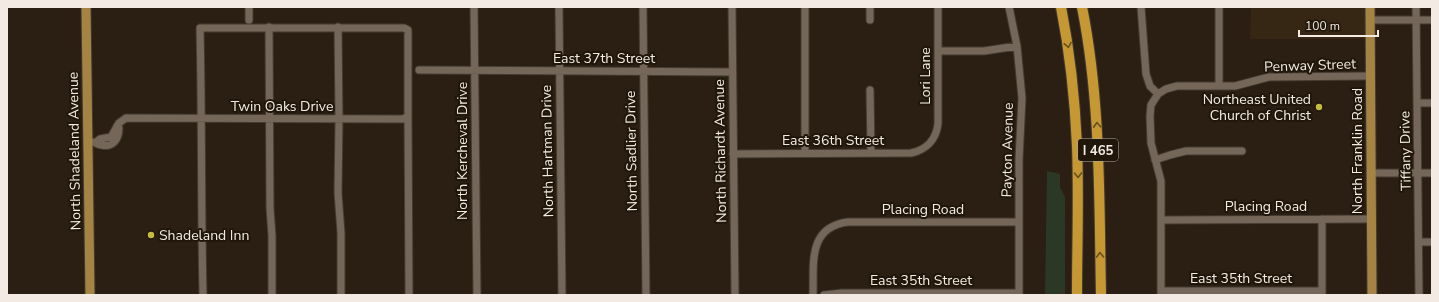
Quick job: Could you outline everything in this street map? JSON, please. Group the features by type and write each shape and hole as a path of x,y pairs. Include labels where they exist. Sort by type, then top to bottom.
{"highway":[{"name":"I 465","path":"1060,7 1070,59 1077,138 1077,295"},
{"name":"I 465","path":"1082,7 1090,59 1097,128 1101,295"}],"main road":[{"name":"North Shadeland Avenue","path":"86,7 92,142 90,295"},
{"name":"North Franklin Road","path":"1370,7 1372,295"}],"street":[{"path":"249,7 249,20"},
{"name":"North Kercheval Drive","path":"474,7 477,295"},
{"name":"North Hartman Drive","path":"559,7 562,295"},
{"name":"North Sadlier Drive","path":"643,7 646,295"},
{"name":"North Richardt Avenue","path":"732,7 735,295"},
{"path":"805,7 805,153"},
{"path":"870,7 870,20"},
{"name":"Lori Lane","path":"930,144 936,133 938,122 938,7"},
{"name":"Payton Avenue","path":"1009,7 1017,46 1022,98 1019,160 1019,294"},
{"path":"1141,7 1146,74 1150,86 1158,94 1153,101 1150,113 1150,138 1161,181 1161,293"},
{"path":"1219,7 1219,86"},
{"name":"Tiffany Drive","path":"1416,7 1419,295"},
{"path":"1370,20 1432,20"},
{"path":"269,27 272,295"},
{"path":"203,295 200,28 269,27 404,28 408,30 409,295"},
{"path":"338,27 338,193 341,233 341,295"},
{"path":"938,51 984,51 1017,46"},
{"path":"419,70 475,70"},
{"name":"East 37th Street","path":"475,70 732,72"},
{"name":"Penway Street","path":"1158,94 1166,89 1177,86 1235,86 1263,78 1273,77 1370,76"},
{"path":"870,90 871,153"},
{"path":"1417,103 1432,103"},
{"name":"Twin Oaks Drive","path":"92,142 100,145 112,144 119,135 120,128 117,126 121,120 126,118 403,119 408,116"},
{"name":"East 36th Street","path":"733,154 911,153 920,151 930,144"},
{"path":"1156,160 1170,154 1186,151 1242,151"},
{"path":"1371,173 1432,173"},
{"path":"1322,219 1322,293"},
{"name":"Placing Road","path":"1161,220 1371,219"},
{"name":"Placing Road","path":"813,295 815,250 820,238 829,228 838,224 848,222 1019,222"},
{"path":"1419,242 1432,242"},
{"name":"East 35th Street","path":"824,295 842,293 1019,294"},
{"name":"East 35th Street","path":"1161,293 1322,293"}],"shaded area":[{"path":"1251,7 1365,7 1365,39 1250,39"}],"green space":[{"path":"1047,171 1060,174 1060,187 1065,197 1065,295 1045,295"}],"place":[{"name":"Northeast United Church of Christ","path":"1319,107"},
{"name":"Shadeland Inn","path":"151,235"}]}
